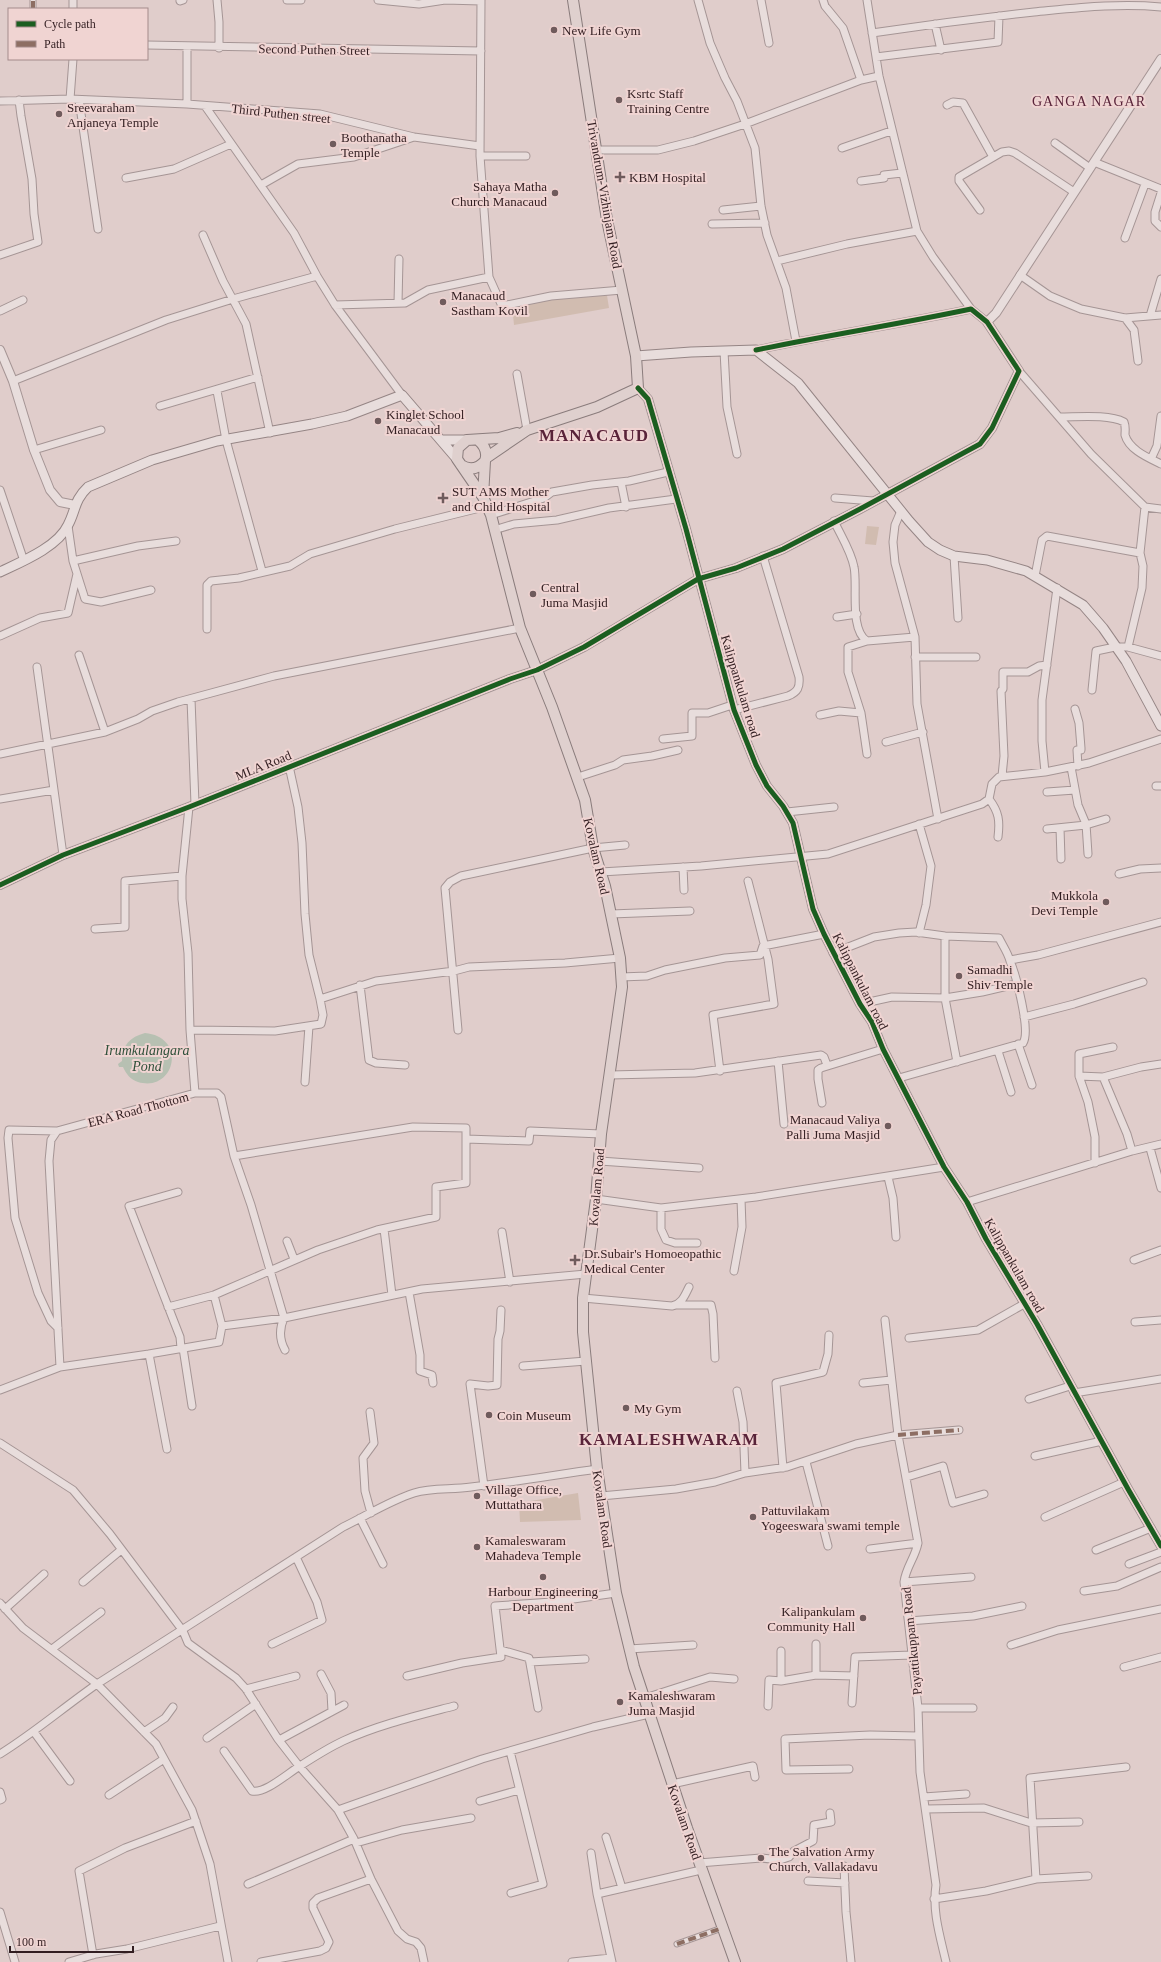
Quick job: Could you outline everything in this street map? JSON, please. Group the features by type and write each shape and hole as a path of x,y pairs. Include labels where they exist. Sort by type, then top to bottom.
{"main road":[{"name":"Trivandrum-Vizhinjam Road","path":"574,0 607,220 636,356 638,388"},
{"path":"636,356 756,350 798,383 887,494 928,542 940,550 954,556 1004,564 1035,576 1083,605 1103,628 1126,661 1161,726"},
{"path":"441,440 478,440 499,438 597,407 638,388"},
{"path":"0,572 24,561 56,540 68,526 75,505 81,494 88,487 152,460 226,440 347,416 402,395 460,462 487,506"},
{"path":"467,440 458,448 460,462 470,469 474,469 527,430"},
{"path":"478,440 485,448 485,460"},
{"name":"Kovalam Road","path":"485,460 487,506 520,628 578,777 585,800 593,848 601,872 620,958 622,987 601,1134 596,1199 583,1298 583,1332 597,1469 616,1593 629,1649 649,1714 700,1866 735,1962"}],"street":[{"path":"148,45 219,48 217,0"},
{"path":"287,0 301,0"},
{"path":"378,0 419,4 445,0 481,1 480,156 490,277 502,306 551,296 622,290"},
{"path":"698,0 710,43 755,148 761,206 767,235 786,288 796,341"},
{"path":"761,0 769,44"},
{"path":"823,0 825,6 843,28 861,80"},
{"path":"867,0 879,76 917,230 933,257 971,309 987,322 1019,371 1091,454 1145,507 1161,509"},
{"path":"872,33 999,16 1115,4 1161,7"},
{"path":"876,57 998,42 999,16"},
{"path":"935,24 941,50"},
{"name":"Second Puthen Street","path":"148,45 219,48 481,51"},
{"path":"187,47 187,104"},
{"path":"987,322 996,313 1161,59"},
{"path":"70,99 74,60"},
{"path":"597,150 658,150 694,141 745,124 861,80 879,76"},
{"name":"Third Puthen street","path":"0,101 70,99 187,104 320,114 414,137 480,146"},
{"path":"0,255 38,242 34,214 32,178 20,116 20,100"},
{"path":"79,100 98,229"},
{"path":"947,105 953,102 963,103 993,157"},
{"path":"205,106 294,233 317,276 336,305 402,395"},
{"path":"842,148 892,131"},
{"path":"261,185 298,164 354,157 414,137"},
{"path":"1055,143 1092,165 1161,189"},
{"path":"126,178 174,169 231,144"},
{"path":"980,210 959,181 959,176 1002,152 1015,153 1074,192"},
{"path":"480,156 526,156"},
{"path":"861,181 884,178 884,175 902,173"},
{"path":"1125,238 1145,184"},
{"path":"1161,193 1155,212 1154,221 1161,227"},
{"path":"723,210 761,206"},
{"path":"712,224 765,223"},
{"path":"777,261 847,244 917,230"},
{"path":"202,235 246,324 270,432"},
{"path":"398,303 399,259"},
{"path":"1020,275 1050,296 1081,309 1125,318 1161,315"},
{"path":"13,381 166,320 233,299 317,276"},
{"path":"336,305 405,303 428,290 490,277"},
{"path":"1150,316 1161,279"},
{"path":"0,311 23,300"},
{"path":"756,350 796,341 886,326 971,309"},
{"path":"1125,318 1134,330 1138,361"},
{"path":"0,350 13,381 34,450 50,490 60,502 75,505"},
{"path":"724,351 727,407 737,454"},
{"name":"MLA Road","path":"0,885 63,855 510,679 537,670 584,647 698,579 736,568 783,549 980,444 992,428 1019,371"},
{"path":"517,374 527,430"},
{"path":"160,406 217,391 258,377"},
{"name":"Kalippankulam road","path":"638,388 648,399 733,708 756,765 767,786 787,812 793,823 813,909 824,934 860,1004 872,1022 883,1050 899,1078 944,1167 967,1202 993,1251 1059,1364 1161,1546"},
{"path":"217,391 226,440 262,571"},
{"path":"1060,417 1084,416 1119,419 1124,422 1126,435 1130,444 1142,455 1161,464"},
{"path":"1151,459 1157,446 1161,416"},
{"path":"34,450 101,430"},
{"path":"207,629 207,585 211,581 239,578 262,571 290,566 310,554 394,528 487,506 544,498 552,492 620,482 668,472"},
{"path":"620,482 626,507"},
{"path":"0,490 24,561"},
{"path":"835,498 873,501"},
{"path":"494,530 514,524 557,520 609,508 626,507 676,499"},
{"path":"1128,647 1142,588 1143,566 1140,553 1145,507"},
{"path":"901,511 895,525 893,542 895,563 915,637 917,704 938,819"},
{"path":"834,521 854,567 857,614 862,636 867,641"},
{"path":"68,526 73,561 85,599 101,602 151,590"},
{"path":"1035,576 1042,540 1047,536 1140,553"},
{"path":"73,561 138,546 176,541"},
{"path":"663,739 692,736 692,713 733,708 788,696 795,693 799,688 799,677 763,556"},
{"path":"954,556 958,618"},
{"path":"0,636 40,618 68,613 77,574"},
{"path":"1045,772 1042,741 1042,700 1057,588"},
{"path":"837,617 857,614"},
{"path":"0,754 105,732 138,719 152,711 298,670 520,628"},
{"path":"867,754 861,713 848,672 848,647 867,641 915,637"},
{"path":"1092,690 1096,651 1116,647 1128,647 1161,656"},
{"path":"78,655 105,732"},
{"path":"915,657 976,657"},
{"path":"1002,776 1004,756 1000,691 1004,689 1003,672 1028,672 1039,666 1047,665"},
{"path":"37,667 63,855"},
{"name":"ERA Road Thottom","path":"58,1328 51,1321 38,1293 15,1218 8,1138 9,1130 57,1131 196,1093 190,1030 188,953 182,899 182,876 192,805 192,699"},
{"path":"1075,709 1079,723 1081,748 1081,750 1077,750 1074,767 1075,790 1078,805 1086,825 1088,854"},
{"path":"820,715 839,711 861,713"},
{"path":"886,742 923,732"},
{"path":"601,872 684,867 828,854 982,804 989,799 992,784 995,779 1002,776 1045,772 1074,767 1161,739"},
{"path":"578,777 615,765 623,760 652,756 678,750"},
{"path":"190,1030 275,1030 321,1024 323,1015 309,955 305,914 302,842 298,807 289,766"},
{"path":"0,799 54,790"},
{"path":"1046,792 1075,790"},
{"path":"989,799 996,808 1000,820 998,837"},
{"path":"787,812 834,807"},
{"path":"1047,829 1086,825 1106,819"},
{"path":"919,824 931,866 926,905 919,933"},
{"path":"1060,828 1061,859"},
{"path":"458,1030 454,971 445,888 450,882 462,876 593,848 625,845"},
{"path":"684,867 684,890"},
{"path":"1119,874 1140,869 1161,868"},
{"path":"95,929 125,927 125,881 182,876"},
{"path":"720,1071 713,1015 774,1004 768,959 748,881"},
{"path":"611,914 690,911"},
{"path":"1010,960 1038,955 1161,922"},
{"path":"833,953 874,937 899,933 999,938 1010,960 1024,1017 1026,1038 1018,1044 998,1051 899,1078"},
{"path":"764,946 824,934"},
{"path":"945,936 945,998 957,1062"},
{"path":"621,977 647,976 665,970 725,958 760,955 764,946"},
{"path":"320,999 376,981 454,971 469,967 565,963 620,958"},
{"path":"1024,1017 1074,1004 1143,982"},
{"path":"860,1004 892,997 945,998 982,992 1016,984"},
{"path":"360,985 369,1060 376,1063 405,1065"},
{"path":"305,1082 309,1026"},
{"path":"1018,1044 1032,1084"},
{"path":"1095,1163 1095,1137 1088,1102 1079,1076 1079,1054 1113,1047"},
{"path":"822,1103 818,1080 818,1070 827,1065 883,1050"},
{"path":"998,1051 1011,1092"},
{"path":"610,1075 720,1071 821,1056 824,1057 827,1065"},
{"path":"778,1062 784,1124"},
{"path":"1079,1076 1103,1077 1141,1067 1161,1064"},
{"path":"1103,1077 1127,1134 1132,1152"},
{"path":"196,1093 217,1093 221,1097 234,1156 253,1211 284,1318 280,1327 281,1343 285,1350"},
{"path":"168,1307 214,1295 270,1272 294,1259 384,1229 436,1217 436,1187 466,1183 466,1128 413,1127 234,1156"},
{"path":"57,1131 51,1140 48,1161 60,1367"},
{"path":"466,1139 529,1141 530,1131 601,1134"},
{"path":"967,1202 1161,1144"},
{"path":"1150,1148 1161,1188"},
{"path":"600,1161 699,1168"},
{"path":"596,1199 661,1208 741,1199 944,1167"},
{"path":"888,1176 893,1198 896,1237"},
{"path":"178,1192 129,1206 180,1337 192,1406"},
{"path":"734,1271 742,1227 741,1199"},
{"path":"661,1208 661,1228 666,1240 675,1243 697,1243"},
{"path":"384,1229 392,1295"},
{"path":"502,1232 510,1282"},
{"path":"288,1241 294,1259"},
{"path":"1134,1260 1161,1250"},
{"path":"222,1326 284,1318 409,1292 586,1274"},
{"path":"677,1305 682,1301 689,1287"},
{"path":"409,1292 420,1355 420,1371 432,1375 432,1383"},
{"path":"0,1390 60,1367 219,1342 222,1326 214,1295"},
{"path":"583,1298 677,1305 711,1304 714,1320 715,1358"},
{"path":"909,1338 978,1330 1024,1304"},
{"path":"484,1486 470,1384 488,1386 497,1385 498,1339 501,1310"},
{"path":"870,1549 918,1543 907,1477 898,1436 885,1320"},
{"path":"1135,1322 1161,1320"},
{"path":"783,1468 776,1383 822,1372 828,1354 830,1335"},
{"path":"149,1354 167,1449"},
{"path":"523,1366 586,1361"},
{"path":"1029,1399 1072,1389 1161,1379"},
{"path":"863,1383 891,1380"},
{"path":"737,1391 743,1422 746,1474"},
{"path":"370,1412 374,1443 363,1458 365,1491 371,1513"},
{"path":"601,1496 676,1489 715,1482 806,1462 856,1444 898,1436 959,1430"},
{"path":"1035,1456 1102,1441"},
{"path":"0,1443 73,1490 122,1550 183,1630 188,1643 236,1678 246,1689 279,1740 299,1766 338,1810 355,1841 371,1879 398,1931 407,1939 416,1942 421,1948 424,1962"},
{"path":"806,1462 828,1546"},
{"path":"907,1477 943,1466 953,1502 984,1494"},
{"path":"0,1754 34,1732 63,1707 97,1684 343,1527 360,1518 414,1493 432,1489 484,1486 597,1469"},
{"path":"1046,1517 1124,1482"},
{"path":"360,1518 383,1564"},
{"path":"1096,1550 1151,1528"},
{"name":"Payattikuppam Road","path":"918,1543 914,1558 908,1565 904,1582 918,1708 920,1772 936,1885 934,1899 936,1919 946,1962"},
{"path":"83,1582 122,1550"},
{"path":"1129,1564 1161,1552"},
{"path":"272,1644 322,1620 317,1602 296,1557"},
{"path":"1084,1591 1117,1586 1161,1567"},
{"path":"44,1574 3,1606 23,1628 97,1684 156,1744 192,1810 210,1864 220,1926 228,1962"},
{"path":"904,1582 971,1577"},
{"path":"407,1676 501,1657 495,1606 552,1602 616,1593"},
{"path":"909,1621 973,1616 1022,1606"},
{"path":"1011,1645 1058,1630 1161,1609"},
{"path":"52,1649 101,1612"},
{"path":"816,1644 816,1675"},
{"path":"629,1649 693,1645"},
{"path":"500,1650 529,1658 538,1708"},
{"path":"780,1681 781,1651"},
{"path":"852,1703 855,1657 912,1655"},
{"path":"1124,1667 1161,1657"},
{"path":"530,1662 585,1659"},
{"path":"321,1674 331,1693 332,1711"},
{"path":"768,1706 769,1680 780,1681 816,1675 854,1676"},
{"path":"246,1689 296,1676"},
{"path":"644,1698 710,1677 734,1679"},
{"path":"207,1738 256,1704"},
{"path":"279,1740 344,1705"},
{"path":"224,1751 252,1791 256,1792 268,1787 299,1766 342,1742 380,1726 454,1706"},
{"path":"144,1732 165,1718 174,1707"},
{"path":"918,1708 973,1708"},
{"path":"338,1810 510,1751 593,1727 649,1714"},
{"path":"34,1732 70,1781"},
{"path":"849,1769 786,1770 785,1740 870,1736 918,1736"},
{"path":"510,1751 543,1884 511,1893"},
{"path":"109,1795 164,1759"},
{"path":"672,1784 753,1766 755,1777"},
{"path":"1036,1879 1031,1823 1030,1778 1126,1767"},
{"path":"480,1801 519,1790"},
{"path":"0,1792 2,1799 0,1800"},
{"path":"924,1797 966,1794"},
{"path":"926,1809 984,1808 1031,1823 1078,1822"},
{"path":"597,1894 700,1866 761,1858 780,1860 789,1857 794,1850 812,1841 814,1825 831,1822 830,1813"},
{"path":"248,1884 355,1841 402,1830 471,1818"},
{"path":"93,1955 79,1871 125,1848 196,1822"},
{"path":"606,1837 622,1888"},
{"path":"572,1962 612,1960 597,1894 591,1853"},
{"path":"844,1866 846,1912 851,1962"},
{"path":"934,1899 986,1891 1036,1879 1088,1876"},
{"path":"261,1962 320,1951 326,1948 329,1942 313,1908 313,1903 318,1898 371,1879"},
{"path":"808,1881 845,1883"},
{"path":"0,1912 15,1962"},
{"path":"69,1962 84,1960 93,1955 127,1949 220,1926"},
{"path":"677,1944 722,1928"}],"shaded area":[{"path":"606,289 609,308 514,325 512,304"},
{"path":"867,526 879,527 876,545 865,544"},
{"path":"578,1493 581,1520 520,1522 519,1503"}],"water":[{"name":"Irumkulangara Pond","path":"145,1033 159,1037 167,1044 171,1053 172,1063 168,1072 161,1080 151,1083 133,1080 123,1067 119,1067 118,1064 122,1061 123,1050 128,1042 131,1039"}],"marked path":[{"path":"33,0 33,8"},
{"path":"898,1435 959,1430"},
{"path":"677,1944 722,1928"}],"cycle path":[{"path":"0,885 63,855 189,807 510,679 537,670 584,647 698,579 736,568 783,549 980,444 992,428 1019,371 987,322 971,309 756,350"},
{"path":"638,388 648,399 686,529 734,710 756,765 767,786 783,806 793,823 813,909 824,934 860,1004 872,1022 883,1049 944,1167 967,1202 986,1239 1037,1324 1161,1546"}],"place":[{"name":"New Life Gym","path":"554,30"},
{"name":"Ksrtc Staff Training Centre","path":"619,100"},
{"name":"Sreevaraham Anjaneya Temple","path":"59,114"},
{"name":"Boothanatha Temple","path":"333,144"},
{"name":"KBM Hospital","path":"620,177"},
{"name":"Sahaya Matha Church Manacaud","path":"555,193"},
{"name":"Manacaud Sastham Kovil","path":"443,302"},
{"name":"Kinglet School Manacaud","path":"378,421"},
{"name":"SUT AMS Mother and Child Hospital","path":"443,498"},
{"name":"Central Juma Masjid","path":"533,594"},
{"name":"Mukkola Devi Temple","path":"1106,902"},
{"name":"Samadhi Shiv Temple","path":"959,976"},
{"name":"Manacaud Valiya Palli Juma Masjid","path":"888,1126"},
{"name":"Dr.Subair's Homoeopathic Medical Center","path":"575,1260"},
{"name":"My Gym","path":"626,1408"},
{"name":"Coin Museum","path":"489,1415"},
{"name":"Village Office, Muttathara","path":"477,1496"},
{"name":"Pattuvilakam Yogeeswara swami temple","path":"753,1517"},
{"name":"Kamaleswaram Mahadeva Temple","path":"477,1547"},
{"name":"Harbour Engineering Department","path":"543,1577"},
{"name":"Kalipankulam Community Hall","path":"863,1618"},
{"name":"Kamaleshwaram Juma Masjid","path":"620,1702"},
{"name":"The Salvation Army Church, Vallakadavu","path":"761,1858"}],"district":[{"name":"GANGA NAGAR","path":"1089,101"},
{"name":"MANACAUD","path":"594,435"},
{"name":"KAMALESHWARAM","path":"669,1439"}]}
